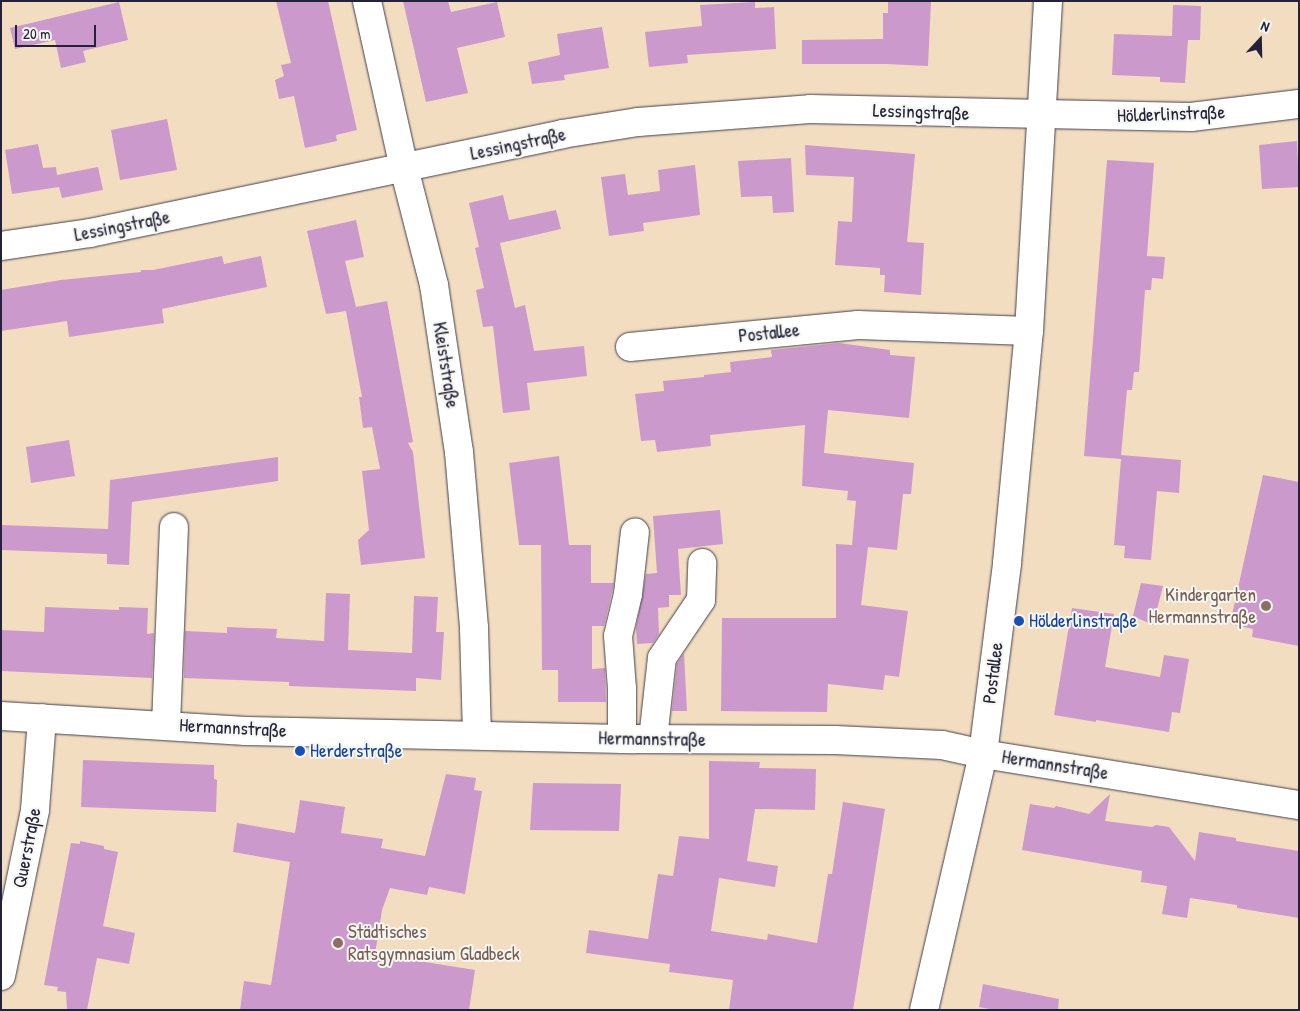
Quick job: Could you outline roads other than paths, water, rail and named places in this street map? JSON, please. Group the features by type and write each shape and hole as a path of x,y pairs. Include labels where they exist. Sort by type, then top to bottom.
{"street":[{"name":"Kleiststraße","path":"367,1 404,168 434,284 459,452 469,544 477,735"},
{"name":"Postallee","path":"924,1010 982,754 1007,563 1028,332 1043,115 1048,1"},
{"name":"Hölderlinstraße","path":"1043,115 1191,116 1299,104"},
{"name":"Lessingstraße","path":"1,246 90,233 562,134 638,122 810,109 1043,115"},
{"name":"Postallee","path":"630,347 858,325 1028,332"},
{"path":"166,725 174,527"},
{"path":"622,739 622,689 618,636 628,594 635,532"},
{"path":"652,739 662,658 701,600 702,563"},
{"name":"Hermannstraße","path":"1,716 246,730 622,739 836,740 932,744 982,754 1299,805"},
{"name":"Querstraße","path":"1,976 35,810 42,718"}],"place":[{"name":"Kindergarten Hermannstraße","path":"1266,606"},
{"name":"Hölderlinstraße","path":"1019,621"},
{"name":"Herderstraße","path":"300,751"},
{"name":"Städtisches Ratsgymnasium Gladbeck","path":"338,943"}]}
